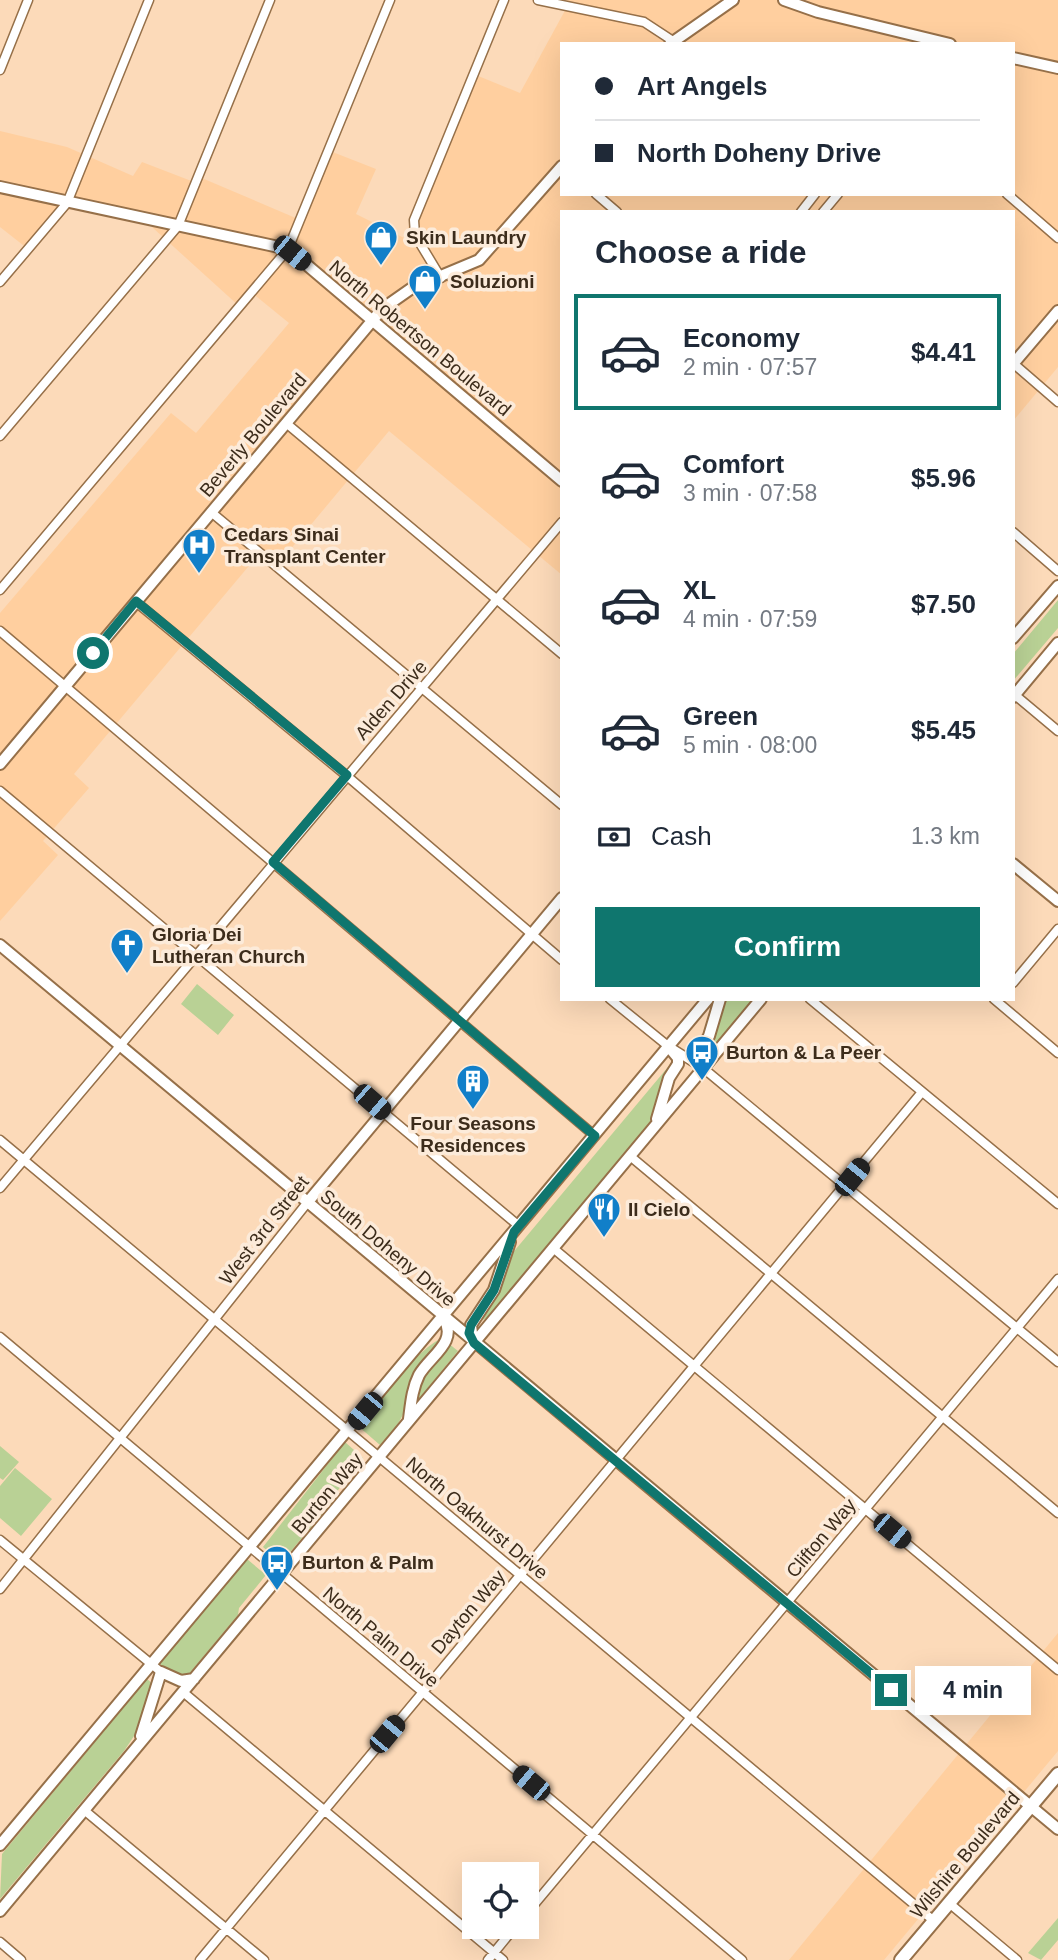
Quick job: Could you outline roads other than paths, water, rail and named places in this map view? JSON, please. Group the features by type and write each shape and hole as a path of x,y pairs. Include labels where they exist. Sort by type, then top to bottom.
{"main road":[{"path":"672,42 733,0"},
{"path":"784,0 818,12 937,42"},
{"path":"813,0 818,12"},
{"path":"1015,58 1058,68"},
{"name":"Beverly Boulevard","path":"0,764 373,320 402,293 441,278 487,253 560,168"},
{"name":"North Robertson Boulevard","path":"0,187 288,249 560,479"},
{"path":"1015,363 1058,311"},
{"path":"1015,636 1058,586"},
{"path":"1015,695 1058,643"},
{"path":"1015,866 1058,901"},
{"name":"West 3rd Street","path":"307,1203 560,900"},
{"name":"South Doheny Drive","path":"0,945 1031,1807"},
{"name":"Burton Way","path":"0,1845 157,1669 251,1547 706,1001"},
{"path":"704,1068 699,1054 709,1036 719,1001"},
{"name":"Burton Way","path":"0,1912 759,1001"},
{"path":"653,1128 669,1078 678,1064 678,1058 668,1046"},
{"path":"474,1343 469,1333 471,1325 494,1290 517,1229"},
{"path":"408,1422 417,1380 449,1337 449,1327 443,1316"},
{"path":"135,1750 148,1721 157,1669 181,1681 194,1679"},
{"name":"Wilshire Boulevard","path":"901,1960 1058,1774"},
{"path":"1031,1807 1058,1829"}],"street":[{"path":"0,70 28,0"},
{"path":"0,282 66,203 149,0"},
{"path":"0,436 178,226 270,0"},
{"path":"0,590 288,249 390,0"},
{"path":"441,278 415,235 414,220 504,0"},
{"path":"538,0 644,22 670,42"},
{"path":"598,196 615,210"},
{"path":"803,210 814,196"},
{"path":"825,210 836,196"},
{"path":"1009,196 1058,238"},
{"path":"1015,365 1058,402"},
{"path":"286,423 560,652"},
{"path":"211,512 560,803"},
{"name":"Alden Drive","path":"0,1188 560,524"},
{"path":"1015,534 1058,571"},
{"path":"136,601 347,775 560,958"},
{"path":"0,631 595,1136"},
{"path":"1015,697 1058,731"},
{"path":"0,791 383,1112 517,1229"},
{"path":"1015,981 1058,929"},
{"path":"612,1001 668,1046 704,1068 1058,1362"},
{"path":"812,1001 1058,1204"},
{"path":"998,1001 1058,1053"},
{"name":"Dayton Way","path":"200,1960 922,1091"},
{"name":"North Oakhurst Drive","path":"0,1140 934,1921"},
{"path":"630,1156 1058,1513"},
{"name":"West 3rd Street","path":"0,1589 307,1203"},
{"path":"553,1248 1058,1670"},
{"name":"Clifton Way","path":"539,1899 1058,1279"},
{"name":"North Palm Drive","path":"0,1337 742,1960"},
{"path":"0,1540 157,1669"},
{"path":"183,1692 503,1960"},
{"path":"84,1810 264,1960"},
{"path":"949,1903 1017,1960"},
{"path":"488,1960 505,1939"},
{"path":"0,1942 21,1960"}],"place":[{"name":"Skin Laundry","path":"381,267"},
{"name":"Soluzioni","path":"425,311"},
{"name":"Cedars Sinai Transplant Center","path":"199,575"},
{"name":"Gloria Dei Lutheran Church","path":"127,975"},
{"name":"Burton & La Peer","path":"702,1082"},
{"name":"Four Seasons Residences","path":"473,1111"},
{"name":"Il Cielo","path":"604,1239"},
{"name":"Burton & Palm","path":"277,1592"}]}
